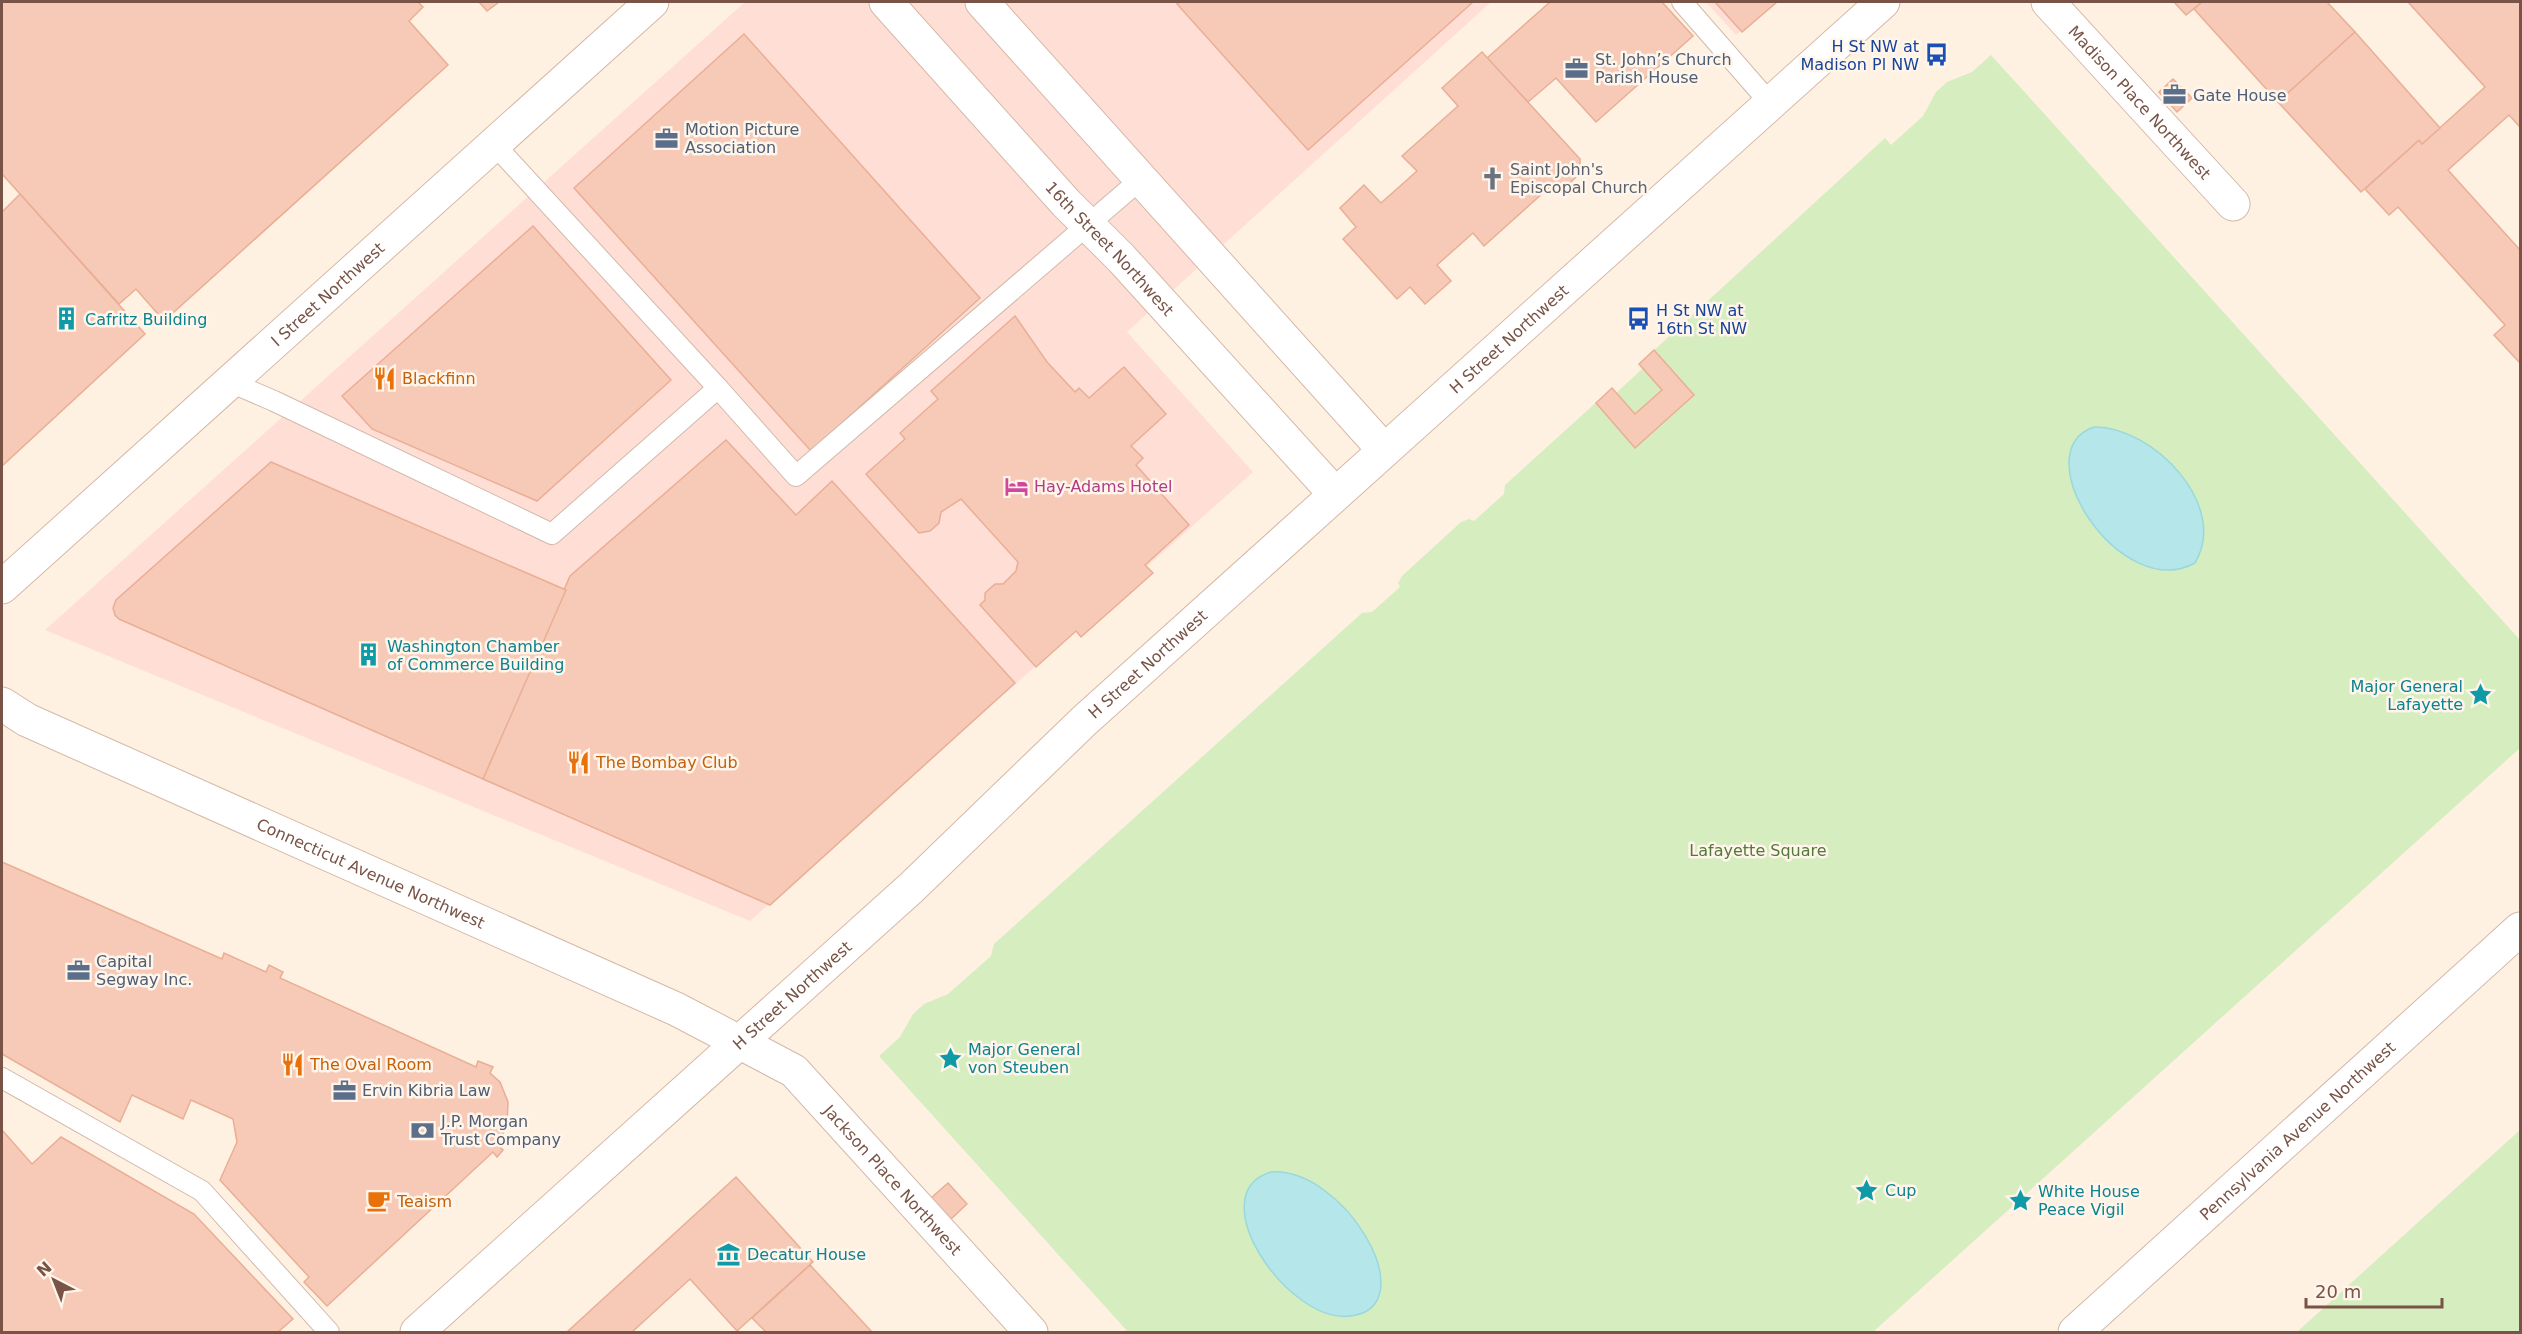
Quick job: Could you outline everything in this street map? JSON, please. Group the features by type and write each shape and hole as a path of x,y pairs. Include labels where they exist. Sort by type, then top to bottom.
{"street":[{"name":"I Street Northwest","path":"2,587 652,2"},
{"name":"16th Street Northwest","path":"886,2 1335,494"},
{"path":"982,2 1384,450"},
{"name":"H Street Northwest","path":"417,1332 911,888 1084,721 1883,2"},
{"name":"Madison Place Northwest","path":"2048,2 2234,204"},
{"name":"Connecticut Avenue Northwest","path":"2,704 27,720 676,1010 741,1042"},
{"name":"Pennsylvania Avenue Northwest","path":"2074,1332 2520,929"},
{"name":"Jackson Place Northwest","path":"741,1042 794,1071 1031,1332"}],"lane":[{"path":"1682,2 1770,103"},
{"path":"494,144 796,476 1141,179"},
{"path":"230,382 274,400 552,534 718,388"},
{"path":"2,1078 202,1191 329,1332"}],"shaded area":[{"path":"745,2 1491,2 1127,332 1253,472 750,921 45,630"},
{"path":"1706,2 1772,2 1736,35"}],"green space":[{"name":"Lafayette Square","path":"1991,55 2520,640 2520,748 1873,1332 1128,1332 879,1056 900,1037 913,1014 924,1004 948,994 991,956 994,944 1362,613 1372,612 1400,587 1398,583 1402,576 1461,522 1469,519 1474,521 1504,494 1505,485 1612,388 1616,393 1642,369 1639,364 1885,138 1891,145 1923,116 1936,92 1947,82 1972,72"},
{"path":"2520,1130 2520,1332 2297,1332"}],"water":[{"path":"2094,427 2116,430 2139,440 2161,454 2179,473 2194,494 2202,517 2203,540 2195,563 2166,570 2138,563 2112,545 2090,520 2075,492 2069,465 2075,442"},
{"path":"1271,1172 1299,1176 1325,1191 1349,1213 1367,1238 1378,1265 1381,1289 1372,1307 1351,1316 1327,1313 1302,1300 1279,1280 1260,1255 1248,1229 1244,1205 1251,1185"}],"building":[{"path":"2,2 418,2 423,7 409,21 448,65 164,321 136,289 119,304 2,174"},
{"path":"479,2 499,2 487,11"},
{"path":"1180,2 1473,2 1308,150 1177,4"},
{"name":"St. John’s Church Parish House","path":"1550,2 1662,2 1693,36 1596,122 1556,78 1528,102 1487,58"},
{"path":"1715,2 1777,2 1742,32"},
{"path":"2174,2 2202,2 2186,15"},
{"path":"2202,2 2327,2 2355,32 2278,102 2194,9"},
{"path":"2408,2 2520,2 2520,127 2509,115 2448,170 2520,250 2520,363 2494,335 2505,325 2398,207 2389,215 2365,189 2419,140 2422,144 2485,87"},
{"path":"2355,32 2440,128 2422,144 2419,140 2361,192 2278,102"},
{"path":"744,34 980,298 811,451 574,188"},
{"name":"Saint John's Episcopal Church","path":"1482,52 1580,159 1580,173 1570,183 1554,183 1484,246 1473,233 1437,265 1451,281 1425,304 1410,287 1397,299 1343,239 1356,227 1340,208 1364,185 1381,203 1417,171 1402,156 1458,106 1442,88"},
{"name":"Gate House","path":"2173,79 2192,98 2177,112 2159,92"},
{"name":"Cafritz Building","path":"20,194 145,334 2,466 2,212"},
{"path":"533,226 671,380 537,501 372,429 342,396"},
{"name":"Hay-Adams Hotel","path":"1015,316 1047,362 1075,392 1079,388 1089,398 1124,367 1166,414 1131,446 1143,458 1136,465 1189,525 1145,565 1153,573 1081,637 1076,631 1036,667 980,605 985,600 985,593 995,584 1003,584 1016,571 1018,562 961,499 941,512 939,523 930,531 919,533 866,474 905,439 900,433 938,399 931,391"},
{"path":"1654,350 1694,395 1635,448 1596,403 1612,388 1635,414 1662,390 1639,364"},
{"path":"726,440 796,515 832,481 1015,683 770,905 483,779 570,576"},
{"name":"Washington Chamber of Commerce Building","path":"271,462 566,590 483,779 119,619 115,615 113,608 116,600"},
{"path":"2,862 222,959 224,953 266,972 269,965 283,972 280,978 476,1067 478,1061 493,1067 490,1073 500,1082 508,1102 507,1124 498,1145 503,1150 497,1157 493,1152 327,1306 304,1282 309,1277 220,1180 237,1142 233,1119 191,1100 183,1119 132,1095 120,1122 2,1054"},
{"path":"2,1130 32,1164 61,1137 194,1214 293,1319 278,1332 2,1332"},
{"name":"Decatur House","path":"736,1177 813,1262 737,1331 690,1279 632,1332 567,1332"},
{"path":"948,1183 967,1204 951,1219 931,1198"},
{"path":"810,1265 872,1332 766,1332 752,1318"}],"place":[{"name":"H St NW at Madison Pl NW","path":"1937,55"},
{"name":"St. John’s Church Parish House","path":"1577,68"},
{"name":"Gate House","path":"2175,95"},
{"name":"Motion Picture Association","path":"667,138"},
{"name":"Saint John's Episcopal Church","path":"1492,178"},
{"name":"Cafritz Building","path":"67,319"},
{"name":"H St NW at 16th St NW","path":"1638,319"},
{"name":"Blackfinn","path":"384,378"},
{"name":"Hay-Adams Hotel","path":"1016,486"},
{"name":"Washington Chamber of Commerce Building","path":"369,655"},
{"name":"Major General Lafayette","path":"2481,695"},
{"name":"The Bombay Club","path":"578,762"},
{"name":"Capital Segway Inc.","path":"78,970"},
{"name":"Major General von Steuben","path":"950,1058"},
{"name":"The Oval Room","path":"292,1064"},
{"name":"Ervin Kibria Law","path":"344,1090"},
{"name":"J.P. Morgan Trust Company","path":"423,1130"},
{"name":"Cup","path":"1867,1190"},
{"name":"White House Peace Vigil","path":"2020,1200"},
{"name":"Teaism","path":"379,1201"},
{"name":"Decatur House","path":"729,1254"}]}
